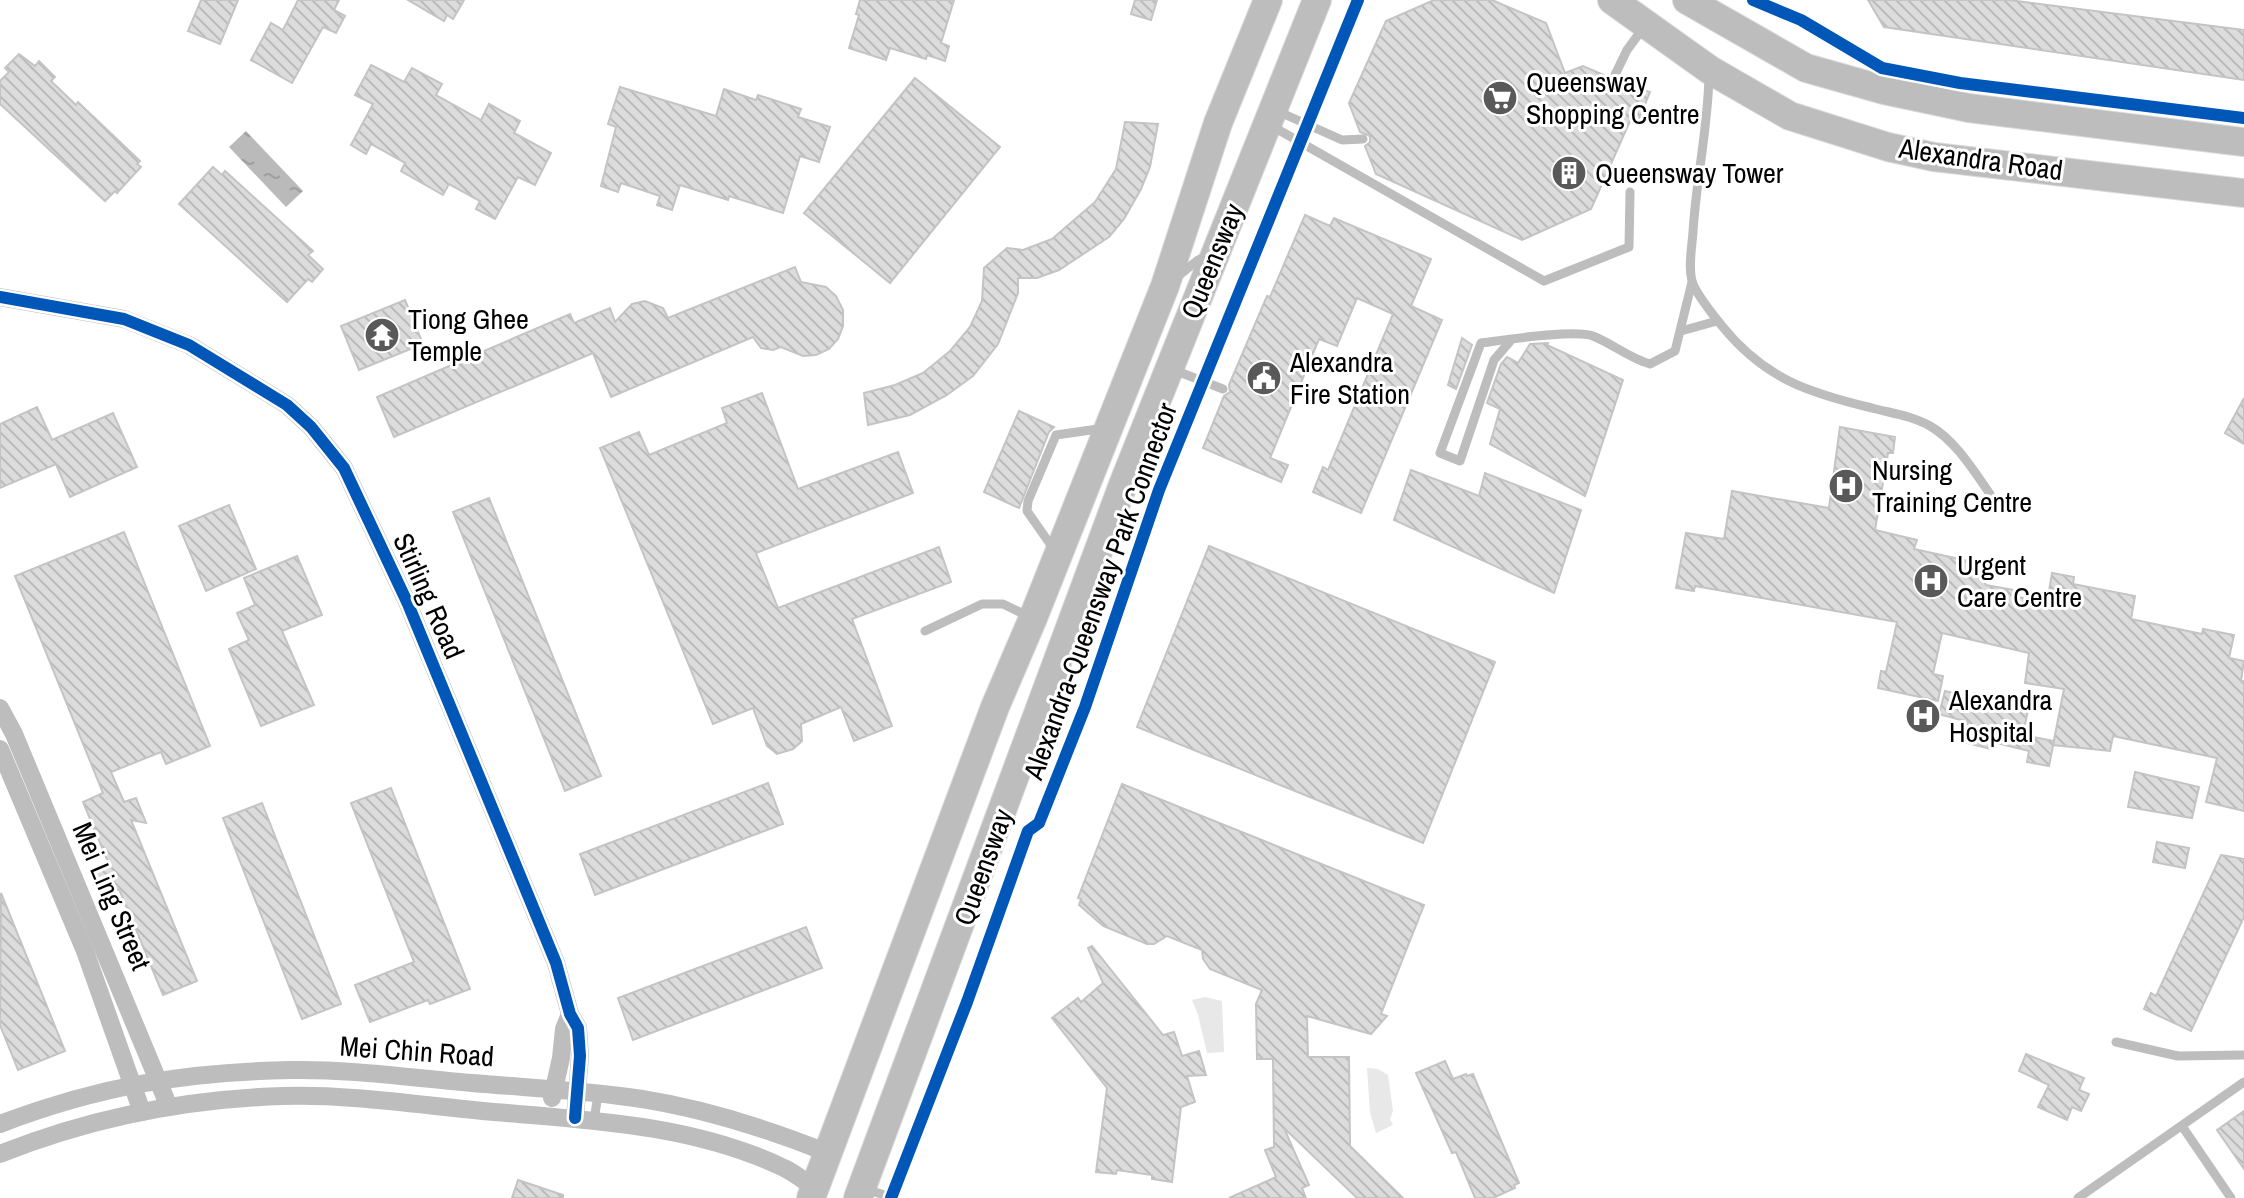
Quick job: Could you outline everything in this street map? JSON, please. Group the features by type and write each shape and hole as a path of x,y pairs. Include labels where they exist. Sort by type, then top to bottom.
{"main road":[{"name":"Queensway","path":"813,1193 995,707 1165,286 1218,123 1268,0"},
{"name":"Queensway","path":"860,1193 1124,482 1317,0"},
{"name":"Alexandra Road","path":"1612,0 1710,70 1790,116 1888,147 1934,157 2244,193"},
{"name":"Alexandra Road","path":"1687,0 1806,68 1884,90 1969,108 2244,142"},
{"path":"879,1019 888,1034 898,1040 921,1033"},
{"path":"863,1061 887,1056 897,1061 905,1074"}],"street":[{"name":"Stirling Road","path":"0,297 124,319 189,345 287,405 311,427 344,468 420,632 556,963 570,1014 578,1028 578,1091 584,1119"},
{"name":"Mei Ling Street","path":"0,708 14,734 169,1107"},
{"name":"Mei Ling Street","path":"0,749 85,951 142,1112"},
{"name":"Stirling Road","path":"550,1117 564,1029 570,1014"},
{"name":"Mei Chin Road","path":"0,1124 131,1084 291,1070 578,1091 640,1099 712,1114 828,1153"},
{"name":"Mei Chin Road","path":"0,1154 49,1134 169,1107 284,1096 338,1098 626,1124 721,1145 785,1169 813,1193"}],"lane":[{"path":"1613,79 1627,50 1646,24"},
{"path":"1512,339 1494,360 1460,461 1440,453 1481,343 1512,339 1591,335 1650,364 1675,351 1692,282 1695,193 1710,70"},
{"path":"1269,116 1342,140 1363,139"},
{"path":"1269,116 1544,281 1629,247 1630,192"},
{"path":"1165,286 1198,260 1215,254"},
{"path":"1692,282 1717,321 1739,347 1770,372 1822,395 1917,419 1932,427 1958,452 1990,494"},
{"path":"1681,331 1717,321"},
{"path":"1170,368 1223,389"},
{"path":"1058,555 1027,511 1028,501 1056,435 1109,428"},
{"path":"925,631 982,604 1003,604 1033,618"},
{"path":"2116,1042 2178,1056 2244,1055"},
{"path":"2078,1198 2244,1082"},
{"path":"584,1119 598,1095"},
{"path":"2182,1126 2231,1198"},
{"path":"860,1193 891,1197"}],"shaded area":[{"path":"1205,997 1222,1001 1224,1052 1207,1053 1192,1000"},
{"path":"1367,1068 1378,1069 1388,1075 1393,1111 1390,1119 1393,1125 1376,1133 1370,1112"}],"water":[{"path":"246,131 303,191 286,207 229,147"}],"building":[{"path":"201,0 238,0 220,44 188,31"},
{"path":"298,0 339,0 334,10 345,16 336,33 323,27 292,83 251,60 271,23 283,30"},
{"path":"408,0 464,0 453,19 447,15 444,21"},
{"path":"860,0 954,0 941,43 949,46 945,61 927,55 926,59 890,48 886,60 849,48"},
{"path":"1135,0 1157,0 1151,20 1131,14"},
{"name":"Queensway Shopping Centre","path":"1434,0 1492,0 1546,23 1565,73 1583,66 1606,76 1606,83 1610,86 1617,86 1620,81 1650,92 1637,124 1630,121 1591,209 1522,240 1376,174 1365,146 1370,142 1370,136 1360,132 1349,103 1386,21"},
{"path":"1868,0 2009,0 2244,30 2244,80 1884,27"},
{"path":"19,54 35,66 39,61 55,77 51,81 76,105 78,102 140,161 137,164 141,167 117,193 115,191 105,201 0,104 0,81 9,72 5,68"},
{"path":"371,65 404,82 412,68 442,84 436,95 481,120 489,104 520,121 514,133 551,153 535,185 518,177 495,219 476,209 480,201 449,184 443,195 401,171 405,163 371,144 366,154 351,145 373,104 355,95"},
{"path":"915,78 1000,147 890,283 804,213"},
{"path":"620,87 716,116 724,89 756,100 758,95 801,109 798,117 830,127 819,162 800,156 783,213 680,185 672,210 657,205 660,196 621,183 618,192 601,186 616,127 608,124"},
{"path":"1125,122 1158,124 1150,167 1141,189 1124,219 1109,237 1059,270 1037,278 1018,278 1018,293 998,344 973,376 947,395 910,415 868,425 864,393 923,373 950,351 970,327 982,301 984,268 1007,248 1023,250 1052,239 1095,202 1116,169"},
{"path":"213,167 222,175 225,171 313,251 308,255 323,269 312,282 308,279 287,302 179,204"},
{"path":"1305,215 1330,226 1334,218 1431,259 1411,306 1442,320 1361,513 1313,492 1323,467 1328,470 1393,314 1357,298 1337,346 1319,339 1270,458 1288,465 1281,482 1203,448"},
{"path":"795,267 801,282 826,287 836,296 843,310 843,326 838,339 829,349 816,355 803,356 781,347 773,350 761,348 753,337 611,397 593,353 394,437 377,397 570,314 574,323 610,308 615,322 632,304 645,301 663,308 668,318"},
{"name":"Tiong Ghee Temple","path":"405,300 423,344 359,370 341,326"},
{"path":"1462,338 1472,345 1456,389 1448,385"},
{"path":"1548,343 1623,380 1585,496 1490,444 1500,409 1487,403 1501,364 1507,357 1518,363 1530,344"},
{"path":"762,393 798,489 898,452 913,493 756,553 778,608 939,547 951,582 852,619 892,726 854,741 841,707 801,724 802,741 793,749 777,754 767,746 753,708 713,724 600,448 639,432 649,455 727,423 722,408"},
{"path":"2244,398 2244,444 2225,433"},
{"path":"37,407 52,440 113,413 137,467 70,497 56,464 0,488 0,424"},
{"path":"1019,411 1054,427 1049,432 1019,508 984,492"},
{"path":"1840,427 1895,437 1893,453 1888,453 1875,530 1917,540 1914,549 1973,562 1986,585 2014,590 2013,596 2047,603 2052,573 2074,577 2073,584 2135,596 2131,619 2202,634 2203,629 2234,635 2229,658 2244,661 2241,681 2244,681 2244,811 2206,802 2217,758 2113,736 2110,751 2053,745 2064,689 2025,683 2029,653 1942,633 1933,674 1943,676 1938,701 1878,688 1881,671 1886,672 1897,622 1695,586 1694,591 1676,588 1686,533 1724,539 1732,491 1829,508"},
{"path":"1411,470 1479,496 1485,473 1581,510 1554,593 1394,520"},
{"path":"489,498 601,776 565,791 453,512"},
{"path":"229,505 256,569 206,591 179,526"},
{"path":"124,532 210,746 166,764 161,752 111,772 124,802 136,798 146,823 131,820 197,981 163,995 119,889 101,896 90,870 108,862 83,802 103,793 15,576"},
{"path":"1209,546 1495,662 1423,843 1137,727"},
{"path":"297,556 322,615 282,631 314,705 261,726 229,649 249,640 237,613 255,605 244,578"},
{"path":"1945,691 1973,698 1974,693 2029,705 2023,735 2054,741 2049,766 2027,762 2029,751 1993,742 1991,749 1963,742 1968,722 1939,714"},
{"path":"2135,772 2199,787 2192,818 2128,807"},
{"path":"768,783 783,824 595,895 580,854"},
{"path":"1122,784 1424,905 1381,1014 1387,1016 1371,1034 1307,1016 1308,1057 1349,1057 1350,1146 1403,1198 1357,1198 1284,1128 1309,1185 1302,1188 1306,1198 1229,1198 1276,1177 1265,1150 1274,1147 1273,1059 1257,1059 1256,1004 1262,990 1210,969 1203,959 1202,950 1167,936 1154,944 1147,944 1103,926 1079,905 1081,899 1078,898"},
{"path":"391,788 470,989 430,1004 428,1000 370,1022 355,985 414,962 351,803"},
{"path":"262,803 341,1004 302,1019 223,818"},
{"path":"2157,842 2189,848 2185,868 2153,862"},
{"path":"2221,855 2244,859 2244,917 2191,1031 2144,1009 2151,993 2156,996"},
{"path":"1,893 65,1051 18,1070 0,1025"},
{"path":"806,927 822,968 633,1040 618,998"},
{"path":"1092,946 1163,1035 1174,1032 1182,1056 1199,1051 1206,1075 1187,1076 1195,1102 1181,1107 1172,1182 1152,1179 1152,1175 1117,1170 1116,1174 1096,1172 1107,1088 1052,1018 1078,998 1081,1002 1103,983 1088,948"},
{"path":"2026,1054 2084,1078 2079,1090 2089,1094 2081,1111 2072,1107 2067,1120 2038,1107 2049,1085 2019,1071"},
{"path":"1445,1061 1453,1079 1473,1074 1519,1183 1493,1198 1475,1198 1456,1152 1452,1153 1416,1073"},
{"path":"2244,1111 2244,1169 2217,1130"},
{"path":"518,1180 563,1195 563,1198 512,1198"}],"cycle path":[{"name":"Alexandra-Queensway Park Connector","path":"891,1198 967,1002 1028,831 1039,823 1085,707 1159,490 1358,0"},
{"path":"1753,0 1801,20 1882,68 1960,83 2244,118"},
{"path":"0,297 124,319 189,345 287,405 311,427 344,468 408,604 556,963 570,1014 578,1028 580,1056 575,1118"}],"place":[{"name":"Queensway Shopping Centre","path":"1500,98"},
{"name":"Queensway Tower","path":"1569,173"},
{"name":"Tiong Ghee Temple","path":"382,335"},
{"name":"Alexandra Fire Station","path":"1264,378"},
{"name":"Nursing Training Centre","path":"1846,486"},
{"name":"Urgent Care Centre","path":"1931,581"},
{"name":"Alexandra Hospital","path":"1923,716"}]}
